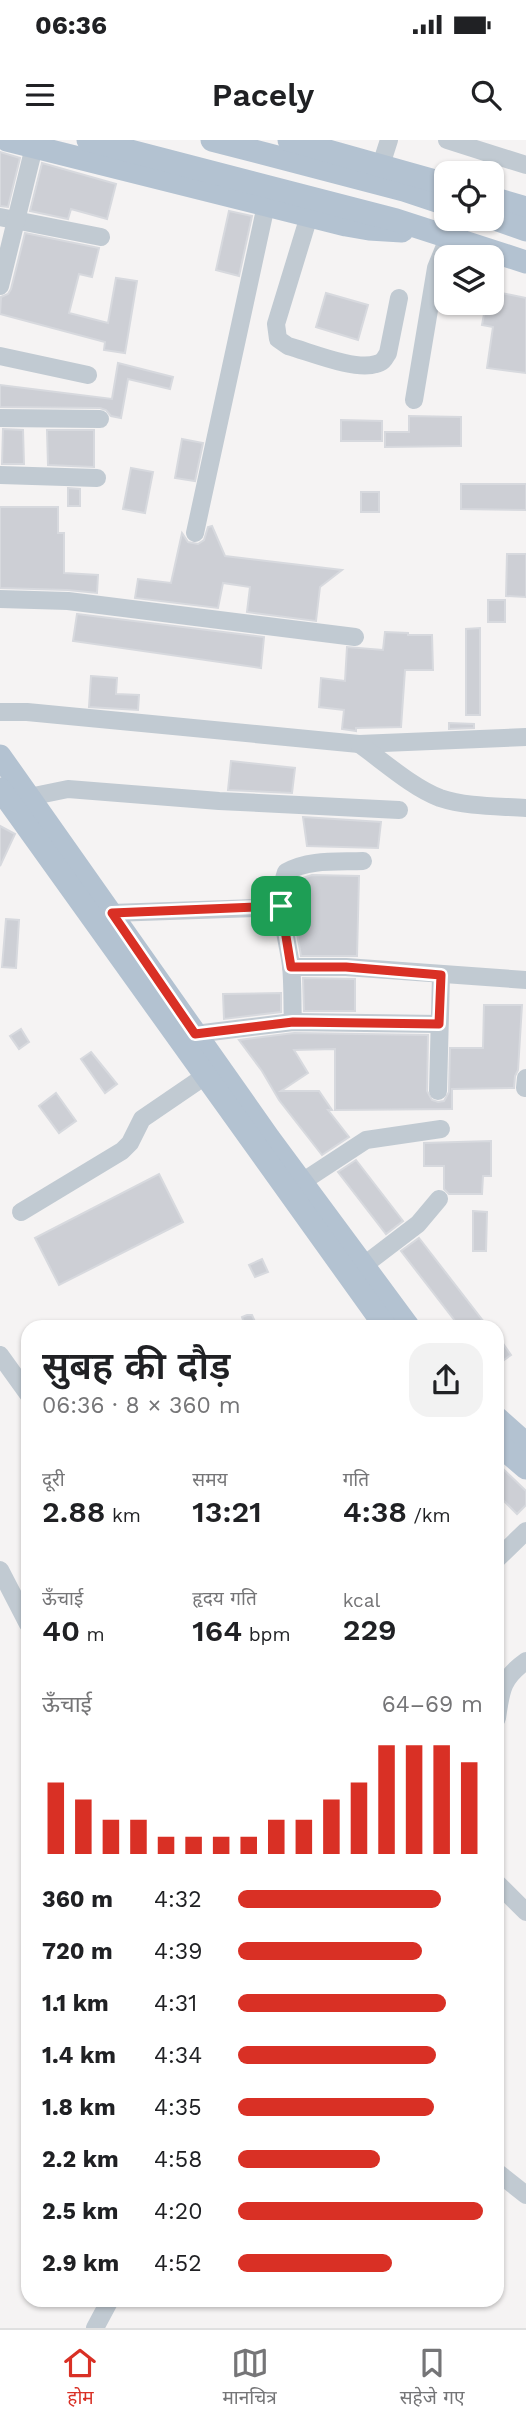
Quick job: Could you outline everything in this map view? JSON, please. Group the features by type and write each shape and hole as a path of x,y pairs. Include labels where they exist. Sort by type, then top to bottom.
{"main road":[{"path":"7,140 369,229 441,234"},
{"path":"88,140 396,220 526,262"},
{"path":"212,140 434,200"},
{"path":"289,140 434,180"},
{"path":"504,202 526,208"},
{"path":"504,222 526,230"},
{"path":"0,756 112,913 187,1037 205,1076 381,1320"},
{"path":"1,792 187,1037 302,1182 404,1320"},
{"path":"504,1424 526,1444"},
{"path":"504,1449 526,1468"}],"street":[{"path":"382,165 389,140"},
{"path":"447,140 526,165"},
{"path":"0,285 8,219 34,147"},
{"path":"195,533 266,205"},
{"path":"309,216 276,324 278,339 288,346 360,366 376,365 384,360 388,353 399,298"},
{"path":"8,219 101,237"},
{"path":"414,400 441,234"},
{"path":"0,356 88,375"},
{"path":"0,418 100,419"},
{"path":"0,475 97,478"},
{"path":"0,600 68,601 355,637"},
{"path":"0,712 27,712 359,744 526,737"},
{"path":"359,744 427,792 440,798 459,803 526,808"},
{"path":"29,797 68,789 219,801 399,810"},
{"path":"293,1022 291,967 281,906 282,884 286,872 297,866 363,861"},
{"path":"112,913 281,906"},
{"path":"291,967 346,967 526,980"},
{"path":"438,1091 441,975"},
{"path":"187,1037 293,1022 439,1024"},
{"path":"21,1212 122,1151 130,1143 142,1119 205,1076"},
{"path":"526,1078 526,1088"},
{"path":"302,1182 366,1140 441,1129"},
{"path":"363,1266 418,1224 439,1199"},
{"path":"0,1355 21,1384"},
{"path":"504,1552 526,1531"},
{"path":"0,1570 21,1610"},
{"path":"504,1683 507,1677 526,1661"},
{"path":"504,1890 526,1912"},
{"path":"504,2178 526,2195"},
{"path":"95,2328 106,2307"}],"building":[{"path":"0,152 20,158 8,207 0,206"},
{"path":"42,163 116,184 107,219 71,209 68,219 30,211"},
{"path":"229,211 252,216 239,276 216,270"},
{"path":"25,233 99,248 92,277 79,274 69,313 108,323 116,278 137,281 125,353 104,350 105,342 0,314 1,297 11,289"},
{"path":"326,293 368,305 358,340 316,327"},
{"path":"504,293 526,298 526,373 487,368 493,327 482,325 484,315 504,315"},
{"path":"118,363 173,377 170,389 128,379 121,418 111,416 100,408 0,407 0,385 112,399"},
{"path":"409,416 461,417 461,446 385,447 385,432 409,432"},
{"path":"341,420 382,421 382,441 341,441"},
{"path":"3,429 23,430 24,464 2,464"},
{"path":"47,430 94,430 94,467 48,465"},
{"path":"182,439 203,443 195,481 175,478"},
{"path":"131,468 153,472 145,513 123,509"},
{"path":"461,484 526,484 526,510 461,509"},
{"path":"68,488 80,489 80,506 68,506"},
{"path":"361,492 379,492 379,512 361,512"},
{"path":"0,507 58,507 58,533 64,533 64,573 98,575 97,593 0,588"},
{"path":"212,526 225,556 342,570 320,587 316,621 247,612 250,587 223,583 218,608 135,598 138,579 171,583 182,533 188,542 198,544 204,540 208,527"},
{"path":"507,554 526,554 526,597 506,596"},
{"path":"488,600 505,600 505,622 488,622"},
{"path":"77,614 264,637 261,668 73,641"},
{"path":"480,628 480,715 466,715 466,629"},
{"path":"385,632 432,635 433,670 405,670 401,727 356,728 356,731 342,729 344,710 319,707 321,678 345,681 347,647 383,650"},
{"path":"91,676 117,678 116,694 139,695 138,710 89,707"},
{"path":"449,723 474,724 474,728 449,729"},
{"path":"231,761 295,768 292,793 228,790"},
{"path":"303,817 381,822 378,848 307,846"},
{"path":"0,826 15,834 0,866"},
{"path":"312,875 359,876 357,956 301,956 295,922 296,880"},
{"path":"6,919 19,920 16,968 2,967"},
{"path":"303,978 355,979 355,1011 304,1011"},
{"path":"281,993 281,1012 224,1019 223,994"},
{"path":"484,1005 522,1005 518,1070 514,1088 452,1089 452,1109 335,1110 335,1049 294,1050 308,1073 281,1091 319,1091 332,1110 328,1110 349,1137 322,1155 279,1100 239,1040 294,1033 428,1035 427,1091 432,1100 438,1102 444,1101 449,1092 450,1048 483,1048"},
{"path":"21,1029 29,1042 19,1049 10,1036"},
{"path":"91,1052 117,1084 105,1093 81,1059"},
{"path":"56,1093 76,1121 59,1133 39,1106"},
{"path":"491,1141 491,1176 483,1176 482,1194 449,1194 444,1189 444,1166 424,1166 424,1143"},
{"path":"356,1160 403,1221 386,1234 338,1172"},
{"path":"159,1174 183,1222 59,1285 35,1238"},
{"path":"473,1211 487,1212 486,1251 473,1251"},
{"path":"419,1238 482,1320 454,1320 401,1251"},
{"path":"262,1259 268,1272 255,1277 249,1265"},
{"path":"252,1315 254,1320 243,1320 242,1317"},
{"path":"504,1345 511,1355 504,1360"},
{"path":"504,1470 526,1491 526,1505 517,1514 504,1501"}],"route":[{"path":"281,906 291,967 393,969 441,975 439,1024 293,1022 195,1034 112,913 281,906"}]}
